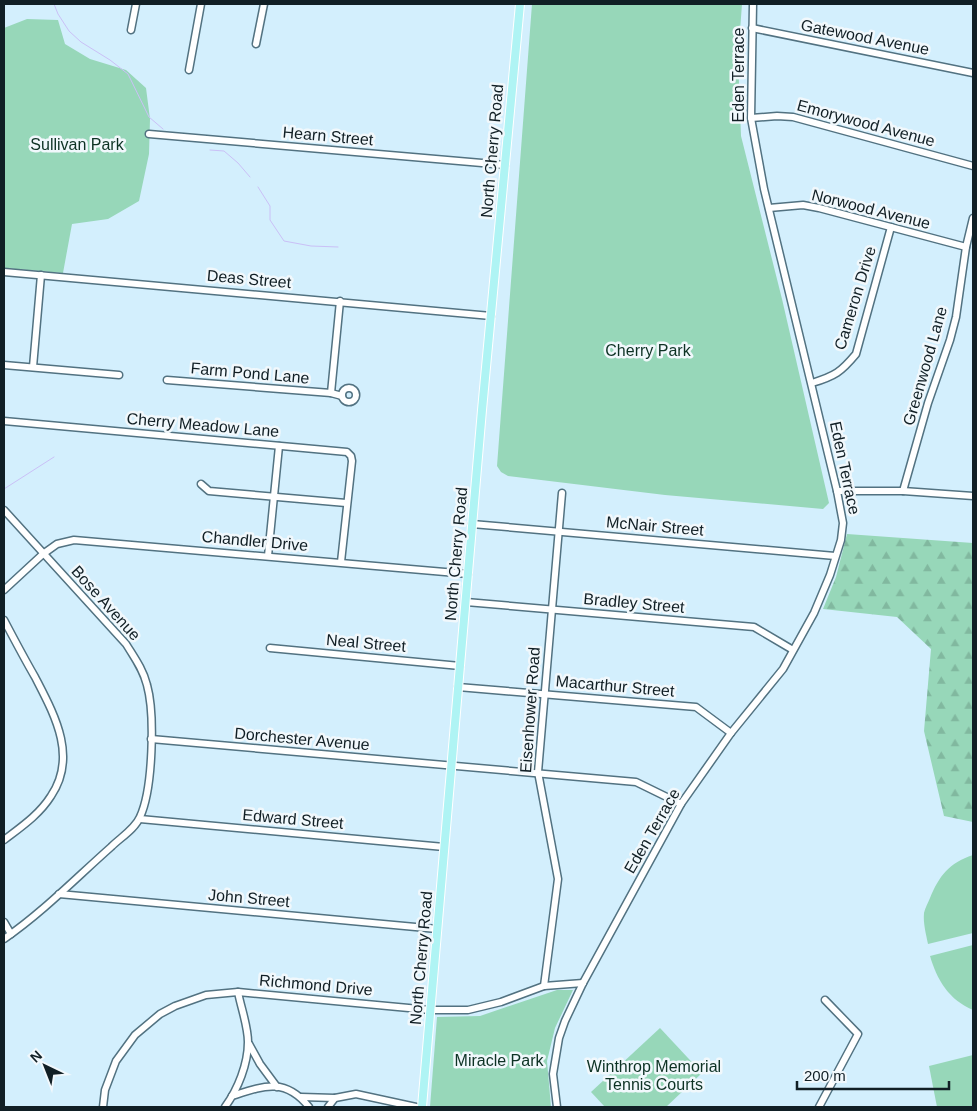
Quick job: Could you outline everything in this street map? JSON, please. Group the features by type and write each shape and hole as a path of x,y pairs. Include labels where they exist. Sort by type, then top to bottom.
{"main road":[{"name":"North Cherry Road","path":"422,1107 472,524 520,4"}],"street":[{"path":"131,30 136,4"},
{"path":"189,70 201,4"},
{"path":"256,44 264,4"},
{"name":"Eden Terrace","path":"556,1107 554,1074 559,1038 564,1021 582,983 682,804 732,733 783,668 814,613 830,575 841,540 843,523 837,491 759,166 751,118 753,4"},
{"name":"Gatewood Avenue","path":"752,28 973,73"},
{"name":"Emorywood Avenue","path":"751,118 793,117 973,166"},
{"name":"Hearn Street","path":"149,134 505,165"},
{"name":"Norwood Avenue","path":"769,208 803,205 819,208 966,247"},
{"name":"Greenwood Lane","path":"903,491 928,403 956,317 966,247 973,218"},
{"name":"Cameron Drive","path":"812,383 828,378 843,370 856,354 891,227"},
{"name":"Deas Street","path":"4,272 491,316"},
{"path":"32,367 41,275"},
{"name":"Farm Pond Lane","path":"331,393 340,301"},
{"path":"4,365 119,375"},
{"name":"Farm Pond Lane","path":"167,380 331,393 342,396"},
{"name":"Cherry Meadow Lane","path":"4,421 344,451 350,454 352,458 346,503"},
{"path":"268,556 279,446"},
{"path":"201,484 209,491 346,503 341,562"},
{"path":"837,491 903,491 973,496"},
{"name":"Eisenhower Road","path":"544,986 558,879 538,772 562,493"},
{"name":"Bose Avenue","path":"4,510 126,644 140,667 146,684 150,701 151,739 149,789 140,818 59,894 4,939"},
{"name":"McNair Street","path":"472,524 835,556"},
{"name":"Chandler Drive","path":"4,590 43,554 57,544 74,540 468,574"},
{"name":"Bradley Street","path":"466,602 754,628 793,650"},
{"path":"4,620 52,710 60,731 63,766 53,794 36,815 4,840"},
{"name":"Neal Street","path":"270,648 460,666"},
{"name":"Macarthur Street","path":"458,687 696,707 732,733"},
{"name":"Dorchester Avenue","path":"151,739 636,782 682,804"},
{"name":"Edward Street","path":"140,818 444,847"},
{"name":"John Street","path":"59,894 437,929"},
{"path":"4,922 11,934"},
{"name":"Richmond Drive","path":"103,1107 105,1090 116,1061 130,1041 160,1014 190,999 222,992 238,992 430,1010 468,1010 501,1002 544,986 582,983"},
{"path":"225,1107 232,1096 247,1058 248,1043 238,992"},
{"path":"819,1107 858,1034 825,1000"},
{"path":"248,1043 277,1087"},
{"path":"232,1096 273,1085 301,1097 334,1098 356,1094 416,1107"},
{"path":"301,1097 309,1107"},
{"path":"328,1107 334,1098"}],"green space":[{"name":"Cherry Park","path":"532,4 742,4 738,58 741,136 782,299 829,503 823,509 665,495 508,476 501,472 497,466"},
{"name":"Sullivan Park","path":"27,19 58,20 65,44 90,59 126,70 146,88 150,119 149,154 139,201 108,219 72,224 63,273 4,268 4,28"},
{"path":"847,534 973,543 973,822 944,816 924,731 931,649 897,617 823,609 836,577"},
{"path":"973,855 973,933 928,944 924,925 924,913 933,890 951,866"},
{"path":"973,945 973,1010 957,1001 945,988 936,973 930,956"},
{"name":"Miracle Park","path":"557,990 573,990 555,1028 547,1061 551,1107 430,1107 437,1017 480,1016"},
{"name":"Winthrop Memorial Tennis Courts","path":"660,1028 702,1073 666,1107 605,1107 591,1092"},
{"path":"973,1055 973,1107 937,1107 929,1066"}],"waterway":[{"path":"54,4 69,31 81,42 128,74 149,117 163,129"},
{"path":"210,150 224,151 250,177"},
{"path":"258,187 270,206 270,220 284,241 311,246 338,247"},
{"path":"4,489 54,457"}]}
